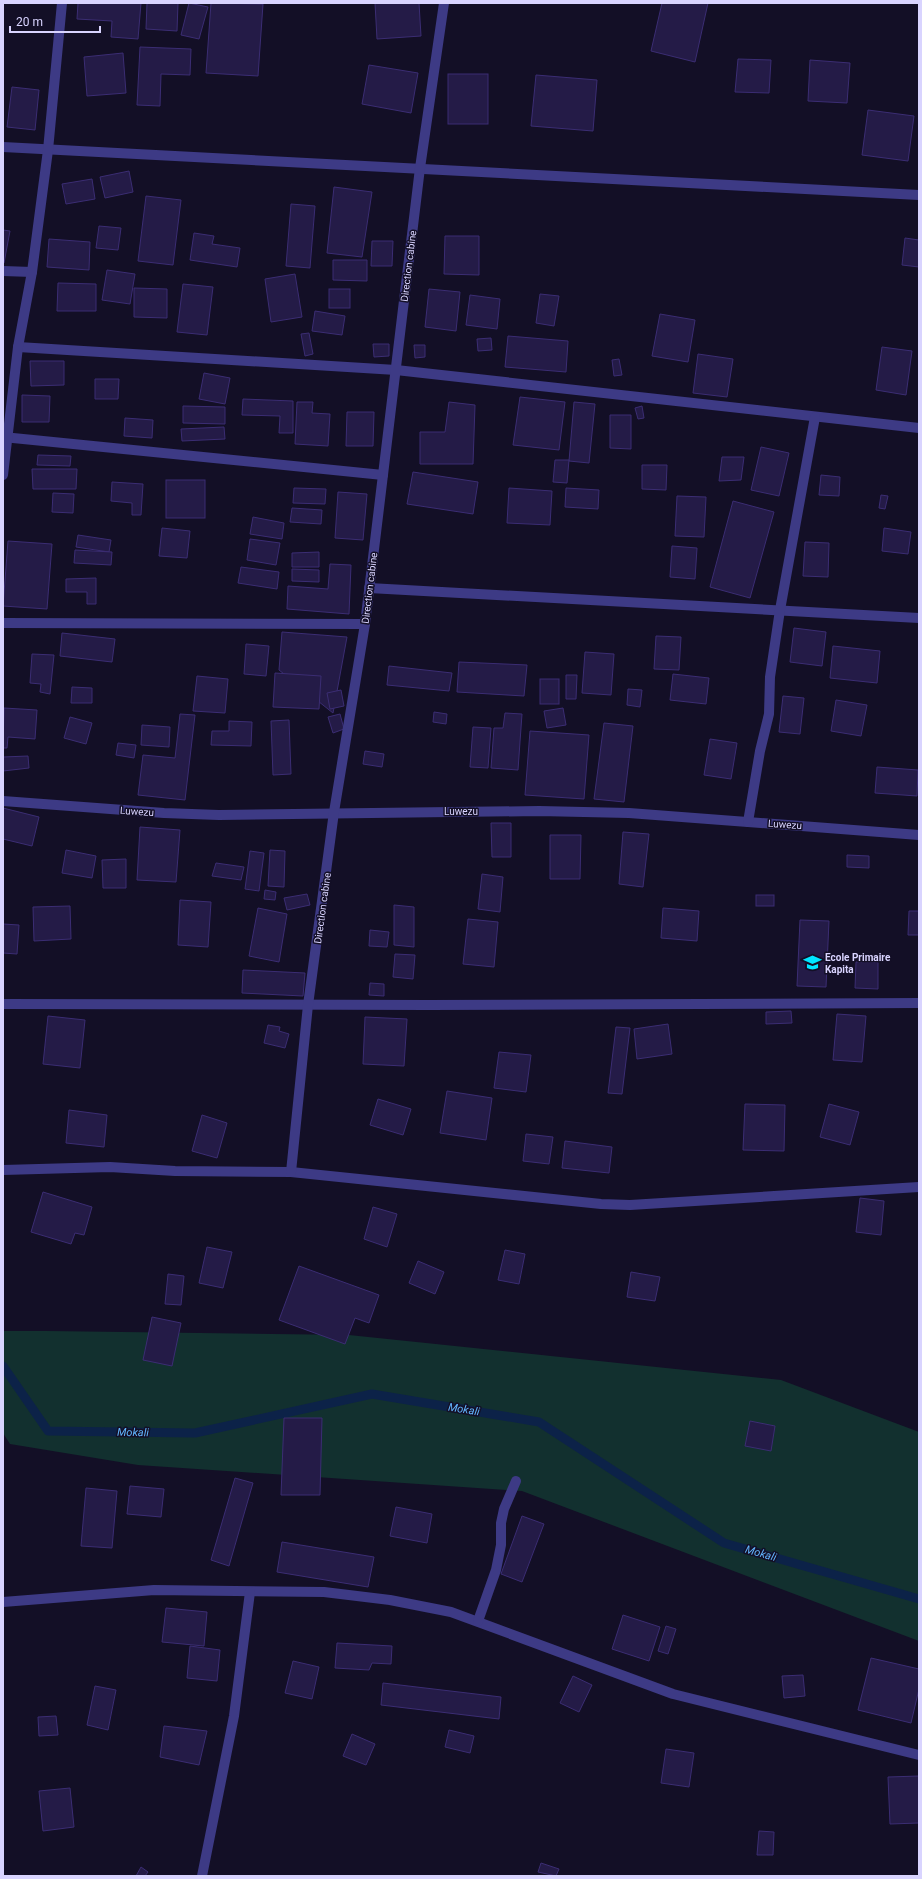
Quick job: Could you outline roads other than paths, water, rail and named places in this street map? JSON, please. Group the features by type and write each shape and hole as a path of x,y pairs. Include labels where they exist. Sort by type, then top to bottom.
{"street":[{"path":"3,475 5,437 18,347 32,272 48,150 62,3"},
{"name":"Direction cabine","path":"291,1172 308,1005 334,812 365,624 420,168 444,3"},
{"path":"3,146 48,150 420,168 919,195"},
{"path":"3,271 32,272"},
{"path":"18,347 396,370 919,428"},
{"path":"748,822 760,751 769,714 770,677 780,610 815,417"},
{"path":"5,437 383,475"},
{"path":"369,588 919,618"},
{"path":"3,623 365,624"},
{"name":"Luwezu","path":"3,801 172,814 266,816 334,812 582,812 748,822 919,835"},
{"path":"3,1004 308,1005 919,1003"},
{"path":"3,1170 110,1167 174,1171 291,1172 601,1204 630,1205 919,1187"},
{"path":"478,1621 496,1570 501,1545 501,1524 504,1509 516,1481"},
{"path":"3,1602 154,1590 324,1592 390,1600 451,1612 673,1694 919,1755"},
{"path":"202,1876 234,1716 250,1592"}],"waterway":[{"name":"Mokali","path":"3,1366 48,1431 195,1433 372,1394 539,1422 724,1543 919,1599"}],"place":[{"name":"Ecole Primaire Kapita","path":"812,963"}]}
